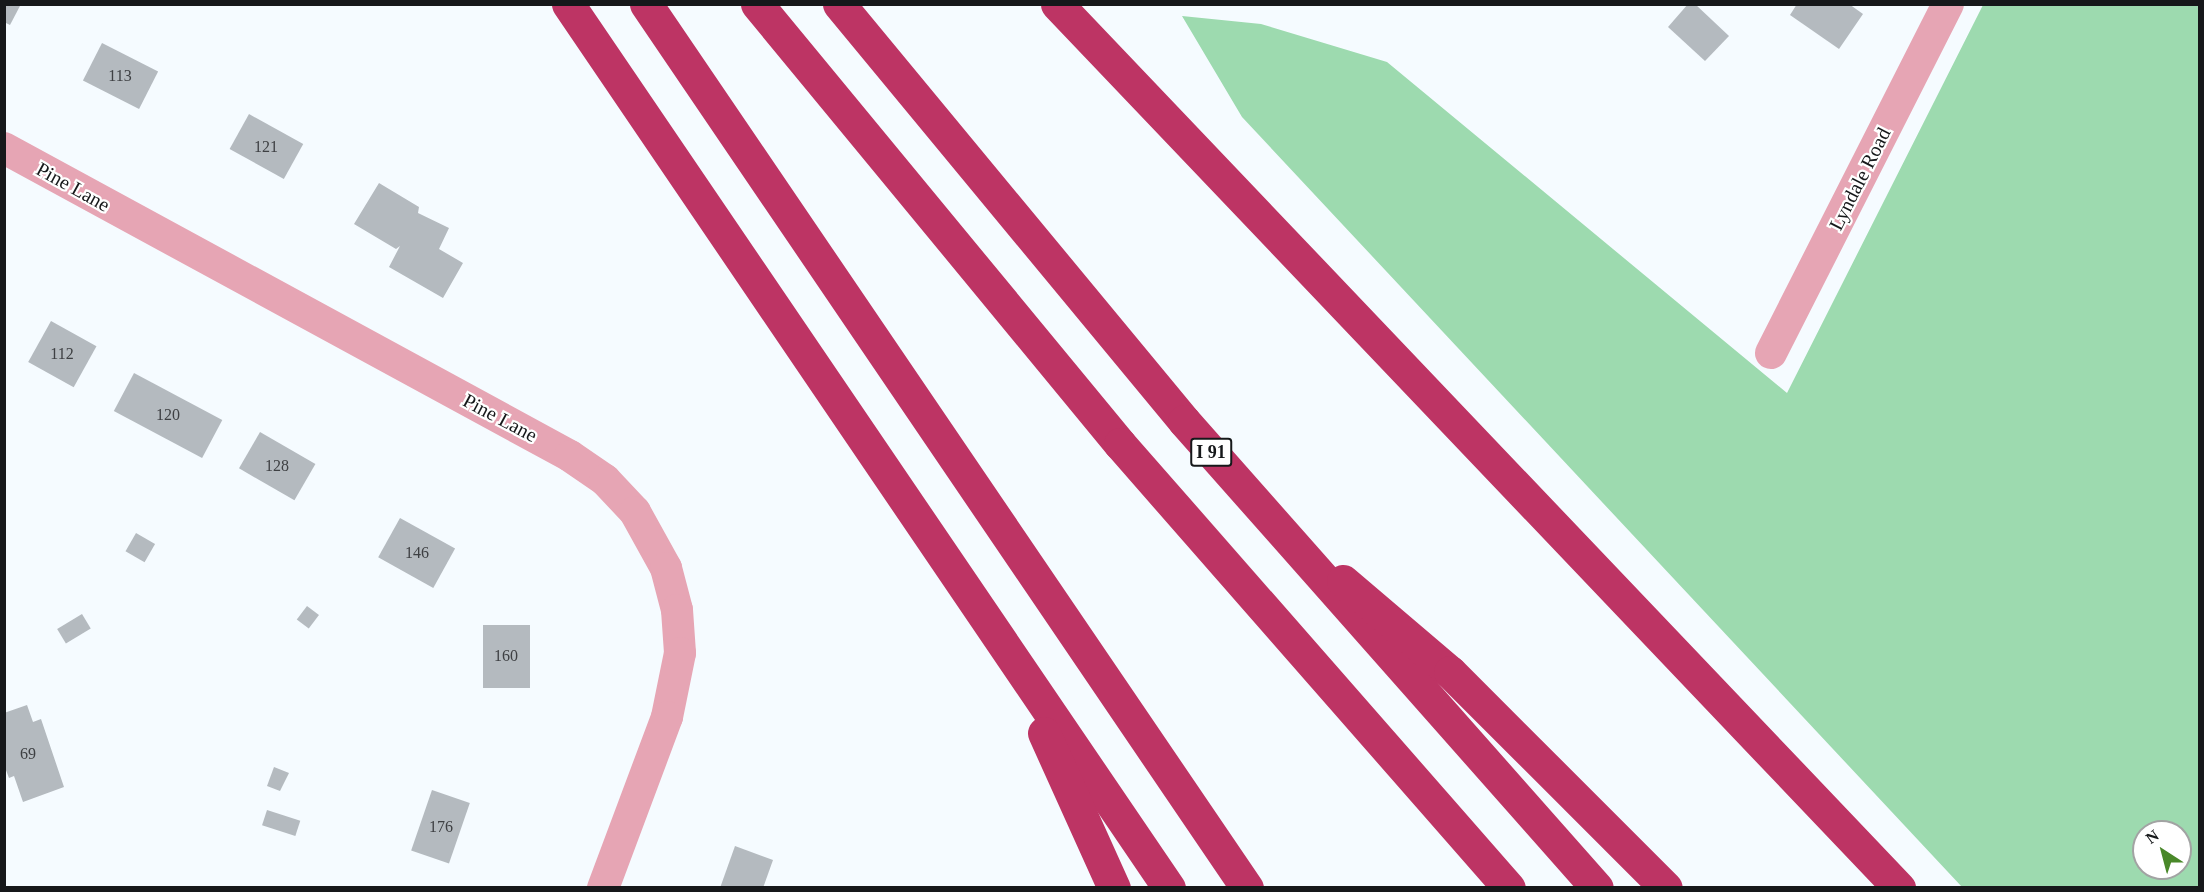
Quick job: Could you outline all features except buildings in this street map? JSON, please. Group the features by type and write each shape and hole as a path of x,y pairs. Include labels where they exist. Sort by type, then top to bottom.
{"highway":[{"path":"568,4 1168,888"},
{"path":"645,4 1247,888"},
{"path":"757,4 1119,444 1509,888"},
{"name":"I 91","path":"839,4 1086,305 1274,525 1596,888"},
{"path":"1057,4 1899,888"},
{"path":"1274,525 1450,672 1666,888"},
{"path":"1006,650 1114,888"}],"street":[{"name":"Lyndale Road","path":"1771,353 1948,4"},
{"name":"Pine Lane","path":"4,148 570,456 605,480 635,512 666,568 677,610 680,653 667,717 603,888"}],"green space":[{"path":"1983,5 2199,5 2199,887 1962,887 1242,117 1182,16 1261,24 1387,62 1787,393"}]}
